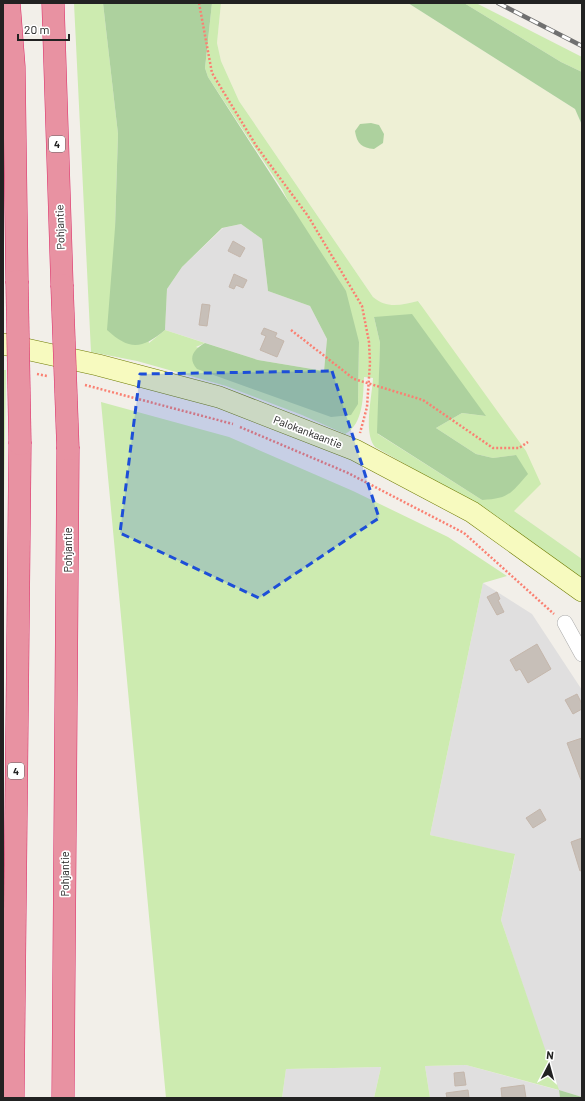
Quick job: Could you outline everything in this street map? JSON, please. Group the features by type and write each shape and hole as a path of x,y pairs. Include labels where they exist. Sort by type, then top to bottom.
{"highway":[{"name":"4","path":"9,3 14,67 20,444 13,1098"},
{"name":"Pohjantie","path":"53,3 68,449 64,1098"}],"main road":[{"name":"Palokankaantie","path":"3,344 98,365 219,397 355,450 472,512 582,592"}],"street":[{"path":"565,624 582,654"}],"path":[{"path":"199,3 212,73 257,147 308,216 362,306 369,342 369,385 366,407 355,450"},
{"path":"291,330 354,379 369,385 399,392 422,400 493,448 519,448 528,442"},
{"path":"34,373 49,376"},
{"path":"80,384 233,424 348,473 464,533 565,624"}],"highlighted area":[{"path":"332,371 379,518 259,598 120,533 140,374"}],"shaded area":[{"path":"241,224 262,239 268,291 310,306 327,339 324,371 258,360 165,330 167,289 182,267 223,228"},
{"path":"483,583 532,614 582,690 582,1097 559,1090 560,1098 430,1098 425,1066 466,1065 558,1090 501,920 515,855 430,835"},
{"path":"381,1067 374,1098 282,1098 286,1069"}],"green space":[{"path":"74,3 103,3 118,134 115,228 149,343 165,330 205,343 196,347 358,404 359,342 282,189 208,77 205,68 212,3 221,3 217,43 221,61 239,101 373,297 378,301 389,305 400,305 418,301 526,451 541,484 514,511 582,559 582,579 479,506 375,447 371,441 369,433 369,414 373,378 364,377 363,400 359,416 356,423 345,434 302,415 226,386 137,361 91,352","holes":["374,317 485,416 462,413 436,428 476,454 493,458 516,455 482,500 378,434 380,343"]},
{"path":"103,3 212,3 205,68 208,77 346,291 359,342 358,404 351,415 331,417 197,369 194,365 192,361 193,354 205,343 258,360 324,371 327,339 310,306 268,291 262,239 241,224 222,228 182,267 167,289 165,330 149,341 136,345 123,342 107,330 115,228 118,134"},
{"path":"221,3 408,3 575,109 582,125 582,559 514,511 419,301 395,306 380,303 373,297 239,101 221,61 217,43"},
{"path":"408,3 464,3 561,62 582,72 582,125 575,109"},
{"path":"464,3 476,3 582,57 582,72 561,62"},
{"path":"371,123 379,125 384,134 383,143 374,149 363,146 357,139 355,131 360,124"},
{"path":"412,314 486,416 462,413 436,428 476,454 493,458 516,455 528,474 509,494 498,498 482,500 377,433 380,343 374,317"},
{"path":"3,370 6,370 3,562"},
{"path":"101,402 229,437 353,491 448,537 507,576 483,583 430,835 515,854 501,920 559,1090 466,1065 425,1066 430,1098 374,1098 381,1067 286,1069 282,1098 166,1098"},
{"path":"559,1090 582,1097 582,1098 560,1098"}],"building":[{"path":"233,241 245,248 240,257 228,251"},
{"path":"234,274 247,280 243,288 236,285 234,289 229,287"},
{"path":"202,304 210,305 207,326 199,325"},
{"path":"264,328 277,333 275,337 284,341 277,357 260,350 266,336 261,334"},
{"path":"497,592 500,599 498,600 504,612 497,615 487,597"},
{"path":"537,644 551,669 528,683 520,669 516,671 510,660"},
{"path":"577,694 582,704 582,709 573,714 565,700"},
{"path":"582,738 582,780 581,780 567,743"},
{"path":"540,809 546,820 533,828 526,818"},
{"path":"582,838 582,870 580,871 571,842"},
{"path":"464,1072 466,1085 455,1086 454,1073"},
{"path":"524,1085 526,1098 502,1098 501,1088"},
{"path":"468,1090 469,1098 447,1098 446,1093"}],"railway":[{"path":"498,3 582,46"}]}
